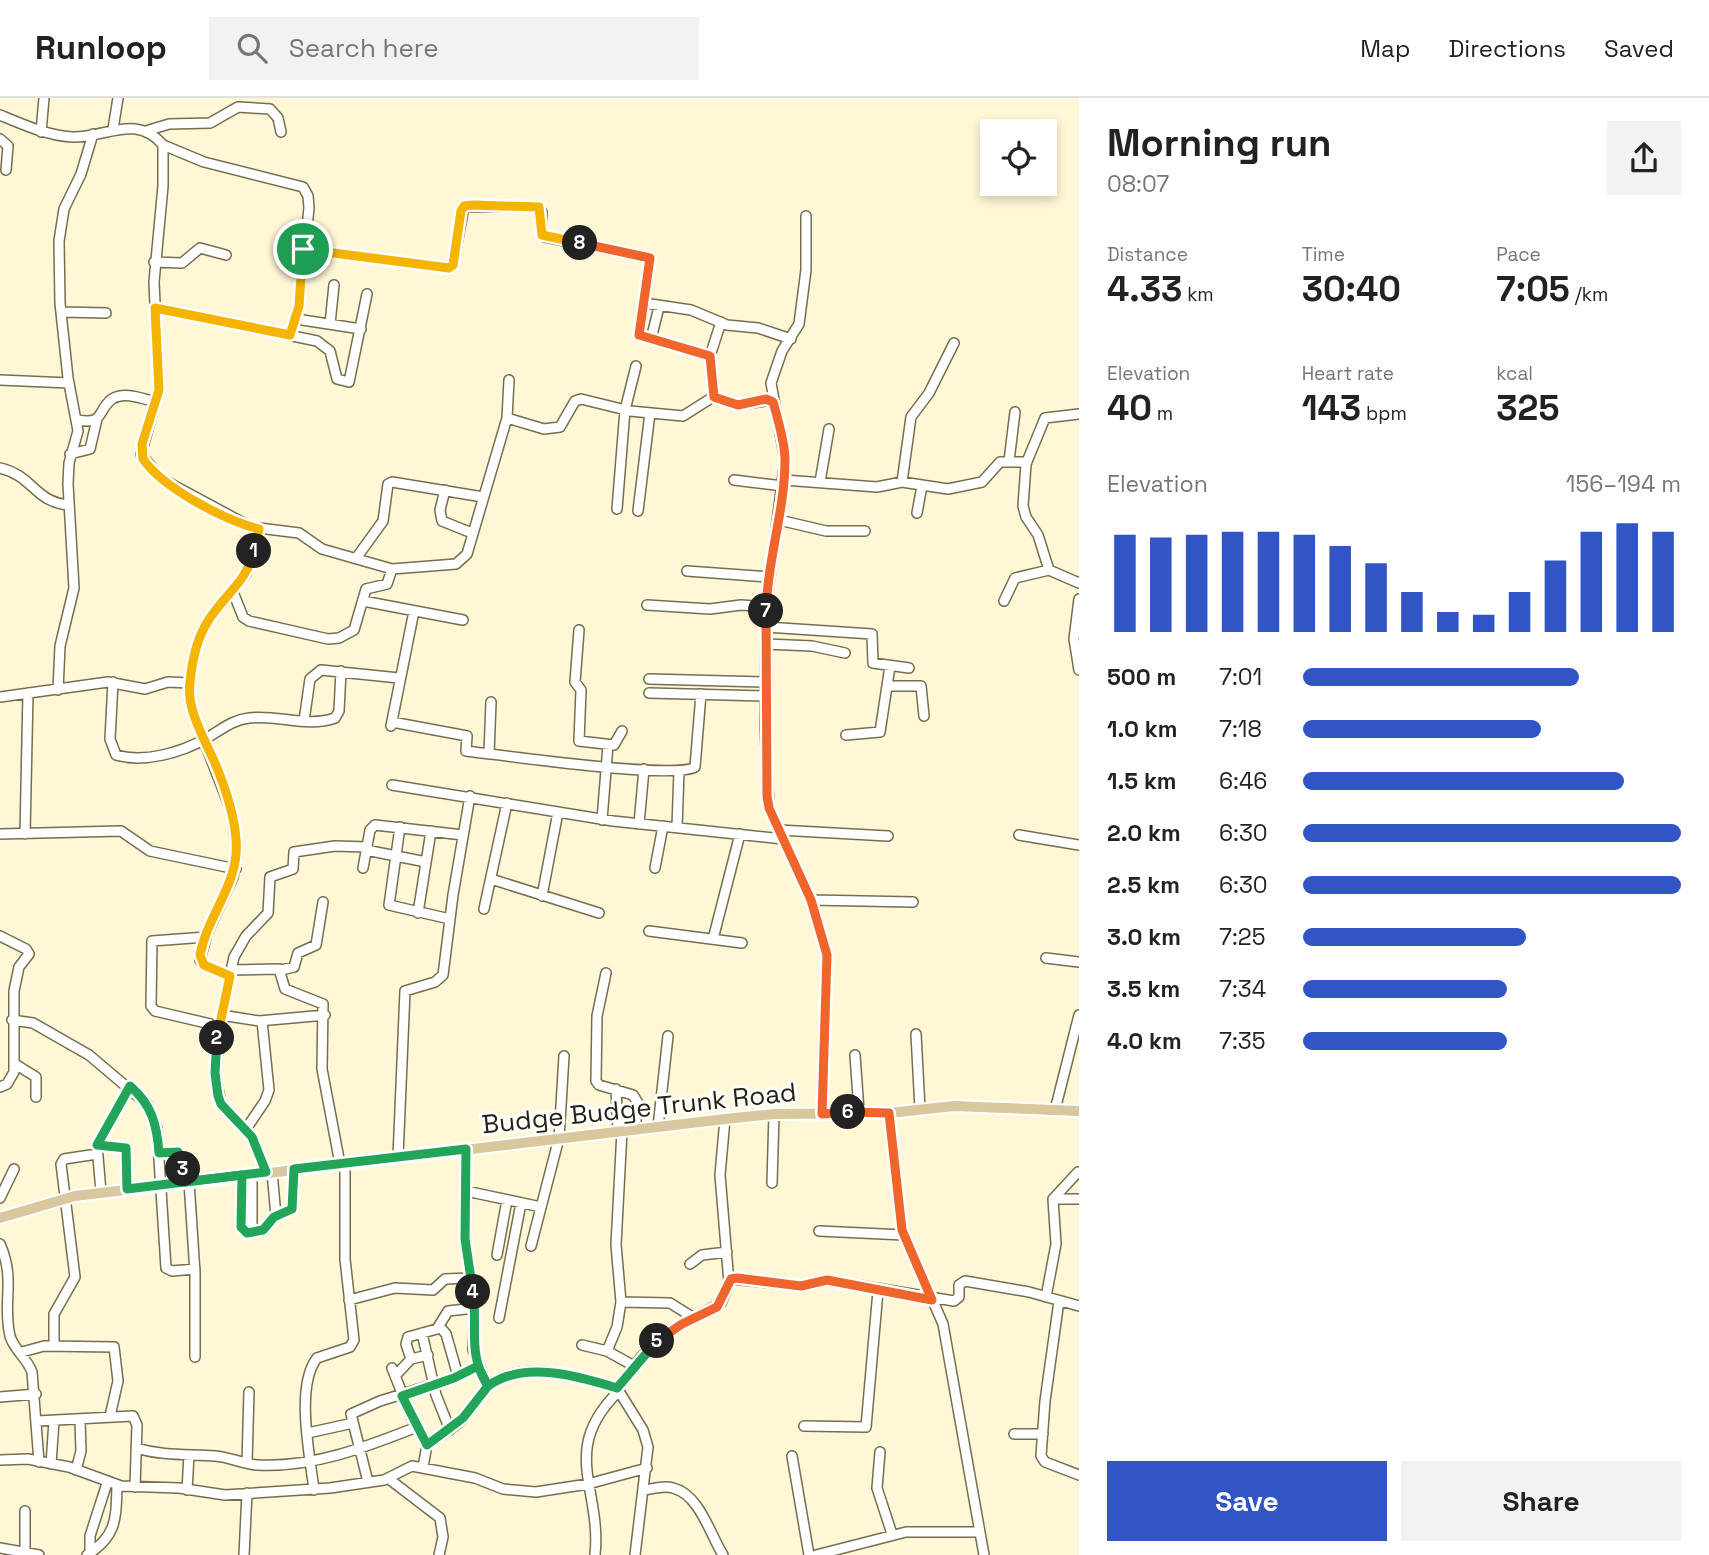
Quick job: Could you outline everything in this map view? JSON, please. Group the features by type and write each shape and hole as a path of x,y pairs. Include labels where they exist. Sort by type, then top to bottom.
{"main road":[{"name":"Budge Budge Trunk Road","path":"0,1218 66,1198 101,1192 774,1114 859,1111 889,1113 954,1106 1079,1111"}],"street":[{"path":"41,132 44,98"},
{"path":"113,129 118,98"},
{"path":"0,115 41,132 74,137 124,127 146,131 169,124 210,122 238,107 270,109 278,118 281,132"},
{"path":"146,131 163,145 204,162 303,187 309,208 296,319 290,335"},
{"path":"58,690 60,646 74,588 69,505 70,454 78,420 69,383 59,252 64,209 81,174 93,134"},
{"path":"0,139 8,146 6,170"},
{"path":"163,145 163,186 154,262 159,367 156,402 141,454 147,465 160,478 208,507 259,529 299,533 322,549 392,569 456,564 467,554 507,418 509,380"},
{"path":"303,249 449,268 453,265 464,206 539,207 542,212 541,232 545,237 650,258 639,335 710,356"},
{"path":"806,216 806,270 799,324 782,351 772,379 772,400 784,446 779,520 766,607 765,696 767,796 811,900 827,955 822,1114"},
{"path":"154,262 183,263 200,248 226,255"},
{"path":"330,324 334,285"},
{"path":"155,308 317,341 327,347 337,379 349,382 367,295"},
{"path":"644,303 691,310 721,322 764,330 791,339"},
{"path":"650,339 659,307"},
{"path":"62,312 106,313"},
{"path":"296,319 361,329"},
{"path":"714,397 710,356 721,322"},
{"path":"902,482 911,417 929,393 954,343"},
{"path":"617,509 625,410 636,366"},
{"path":"0,380 69,383"},
{"path":"70,454 90,449 97,419 109,402 120,397 156,402"},
{"path":"507,418 550,430 560,427 578,399 625,410 686,415 701,402 714,397 738,405 772,400"},
{"path":"1009,461 1015,412"},
{"path":"638,511 650,413"},
{"path":"1049,570 1038,536 1026,517 1023,506 1027,462 1045,418 1079,414"},
{"path":"78,420 88,422 97,419"},
{"path":"820,482 829,429"},
{"path":"734,480 820,482 877,487 902,482 948,489 972,486 987,478 1000,462 1027,462"},
{"path":"0,468 20,475 48,502 69,505"},
{"path":"357,557 383,521 388,484 392,482 483,497"},
{"path":"917,513 922,486"},
{"path":"444,490 442,521 472,533"},
{"path":"779,520 826,531 864,531"},
{"path":"259,529 252,560 233,592 206,624 198,641 190,683 189,697 232,813 236,869 206,937 200,955 202,963 230,973 261,967 281,970 294,967 299,953 316,945 323,902"},
{"path":"233,592 243,617 249,621 328,639 340,638 354,630 366,589 387,584 392,569"},
{"path":"1004,601 1015,578 1049,570 1079,583"},
{"path":"687,571 769,577"},
{"path":"1079,599 1074,639 1079,670"},
{"path":"363,601 463,620"},
{"path":"646,605 710,609 741,605 766,607"},
{"path":"414,611 391,725 467,736 466,751 679,771 695,767 701,694"},
{"path":"766,627 872,634 873,663 909,668"},
{"path":"579,630 575,682 580,690 579,741 608,745 617,743 622,731"},
{"path":"766,644 813,646 845,653"},
{"path":"846,735 880,732 890,666"},
{"path":"304,721 306,698 313,675 321,670 399,678"},
{"path":"113,682 110,739 116,755 157,756 205,740 236,720 273,717 304,721 330,720 338,716 341,671"},
{"path":"649,679 766,682"},
{"path":"0,697 113,682 145,689 168,682 190,683"},
{"path":"887,685 921,686 924,716"},
{"path":"25,834 28,693"},
{"path":"649,693 765,696"},
{"path":"489,754 491,702"},
{"path":"602,820 608,745"},
{"path":"639,824 644,769"},
{"path":"677,827 679,771"},
{"path":"392,785 639,824 740,834 888,836"},
{"path":"398,1157 405,990 440,980 445,966 470,796"},
{"path":"484,909 507,803"},
{"path":"542,896 558,812"},
{"path":"656,868 663,826"},
{"path":"363,868 372,827 400,827 463,835"},
{"path":"400,827 389,905 450,919"},
{"path":"0,834 121,831 150,851 236,869"},
{"path":"418,913 430,831"},
{"path":"713,939 740,834"},
{"path":"1019,835 1079,845"},
{"path":"276,1216 269,1172 246,1129 221,1104 218,1096 215,1063 219,1026 230,973 242,941 268,913 270,877 293,869 294,852 335,846 367,848 426,862"},
{"path":"491,878 599,913"},
{"path":"811,900 913,902"},
{"path":"649,931 742,943"},
{"path":"0,936 26,949 29,954 17,973 12,1020 15,1064 12,1077 0,1087"},
{"path":"206,937 152,942 151,1006 155,1011 219,1026"},
{"path":"1046,958 1079,962"},
{"path":"281,970 285,989 321,1002 325,1015 322,1069 342,1164 345,1259 353,1344 317,1358 312,1364 306,1397 313,1490"},
{"path":"606,973 597,1016 596,1081 628,1092 636,1099 635,1129"},
{"path":"221,1015 262,1021 325,1015"},
{"path":"1055,1110 1079,1015"},
{"path":"12,1020 24,1020 40,1027 89,1055 130,1086 147,1104 154,1116 159,1153 166,1268 173,1271 195,1269"},
{"path":"246,1129 265,1101 269,1090 262,1021"},
{"path":"916,1034 920,1110"},
{"path":"658,1127 668,1036"},
{"path":"0,1042 13,1041"},
{"path":"855,1055 859,1111"},
{"path":"531,1246 559,1138 564,1056"},
{"path":"15,1064 36,1077 36,1097"},
{"path":"101,1192 97,1149 130,1086"},
{"path":"607,1351 617,1327 621,1301 615,1245 620,1131 616,1089"},
{"path":"889,1113 896,1193 904,1235 943,1324 984,1555"},
{"path":"772,1183 774,1114"},
{"path":"595,1555 596,1530 588,1484 586,1451 592,1426 634,1366 665,1334 721,1303 729,1283 720,1175 725,1119"},
{"path":"54,1346 54,1314 75,1277 62,1161 97,1149 126,1148 127,1189"},
{"path":"466,1149 465,1239 475,1308 472,1343 478,1366 488,1386"},
{"path":"159,1153 179,1153 187,1182 195,1269 195,1357"},
{"path":"247,1175 252,1232 263,1230 276,1216 289,1211 293,1206 294,1169"},
{"path":"0,1198 14,1170"},
{"path":"1046,1297 1056,1244 1053,1199 1078,1172"},
{"path":"466,1191 541,1207"},
{"path":"1053,1199 1079,1199"},
{"path":"497,1255 507,1200"},
{"path":"499,1318 521,1203"},
{"path":"819,1231 904,1235"},
{"path":"0,1244 9,1270 10,1335 32,1373 36,1394 38,1462"},
{"path":"690,1264 702,1255 727,1252"},
{"path":"349,1300 395,1288 433,1290 445,1279 470,1278"},
{"path":"729,1283 737,1278 801,1286 827,1280 932,1300 957,1300 959,1285 965,1281 1079,1306"},
{"path":"804,1426 866,1427 878,1291"},
{"path":"621,1301 670,1303 694,1318"},
{"path":"1059,1301 1042,1460 1079,1475"},
{"path":"411,1359 406,1341 408,1337 440,1326 448,1311 475,1308"},
{"path":"440,1326 446,1334 458,1376"},
{"path":"422,1333 450,1430"},
{"path":"22,1352 54,1346 108,1345 116,1349 118,1381 110,1416"},
{"path":"582,1345 607,1351 634,1366"},
{"path":"423,1467 427,1445 393,1372 411,1359 428,1355"},
{"path":"368,1482 350,1418 354,1412 435,1385 478,1366"},
{"path":"427,1445 450,1430 488,1386 513,1373 531,1372 587,1378 618,1390 646,1436 644,1490 635,1555"},
{"path":"247,1463 249,1392"},
{"path":"0,1397 36,1394"},
{"path":"37,1421 126,1415 136,1419 135,1487"},
{"path":"76,1470 81,1451 80,1420"},
{"path":"51,1464 54,1421"},
{"path":"307,1433 353,1423"},
{"path":"136,1448 165,1455 223,1456 247,1463 310,1461 360,1449 417,1427"},
{"path":"1014,1434 1043,1434"},
{"path":"880,1452 877,1484 892,1534"},
{"path":"187,1490 189,1455"},
{"path":"792,1456 809,1555"},
{"path":"0,1460 17,1458 51,1464 117,1485 187,1490 215,1495 313,1490 389,1479 404,1468 423,1467 518,1492 588,1484 646,1468"},
{"path":"389,1479 440,1518 443,1537 439,1555"},
{"path":"88,1554 90,1536 107,1483"},
{"path":"88,1554 103,1545 113,1528 117,1485"},
{"path":"644,1490 670,1487 687,1496 696,1504 723,1555"},
{"path":"244,1555 247,1493"},
{"path":"25,1511 25,1553"},
{"path":"816,1555 892,1534 980,1532"},
{"path":"0,1548 39,1555"}],"route":[{"path":"303,249 299,306 290,335 155,308 159,390 141,449 143,459 160,478 208,507 259,529 246,574 213,613 198,641 189,697 226,792 236,838 236,869 200,955 204,965 230,976 215,1053 216,1085 221,1104 252,1137 266,1172 189,1182 127,1189 126,1148 120,1145 97,1145 130,1086 141,1096 154,1116 159,1153 179,1153 185,1182 242,1175 241,1219 241,1227 247,1233 263,1230 274,1217 292,1209 295,1195 294,1169 466,1149 465,1239 475,1308 472,1343 478,1366 488,1386 452,1429 427,1445 402,1396 454,1378 478,1366 481,1373 488,1386 513,1373 531,1372 587,1378 617,1388 642,1356 665,1334 717,1307 734,1278 791,1286 827,1280 932,1300 902,1230 889,1113 859,1111 822,1114 821,1072 827,955 811,900 769,808 767,796 766,607 785,460 772,400 738,405 714,397 711,358 708,354 639,335 650,258 545,237 541,232 542,212 539,207 464,206 453,265 444,269 303,249"}]}
